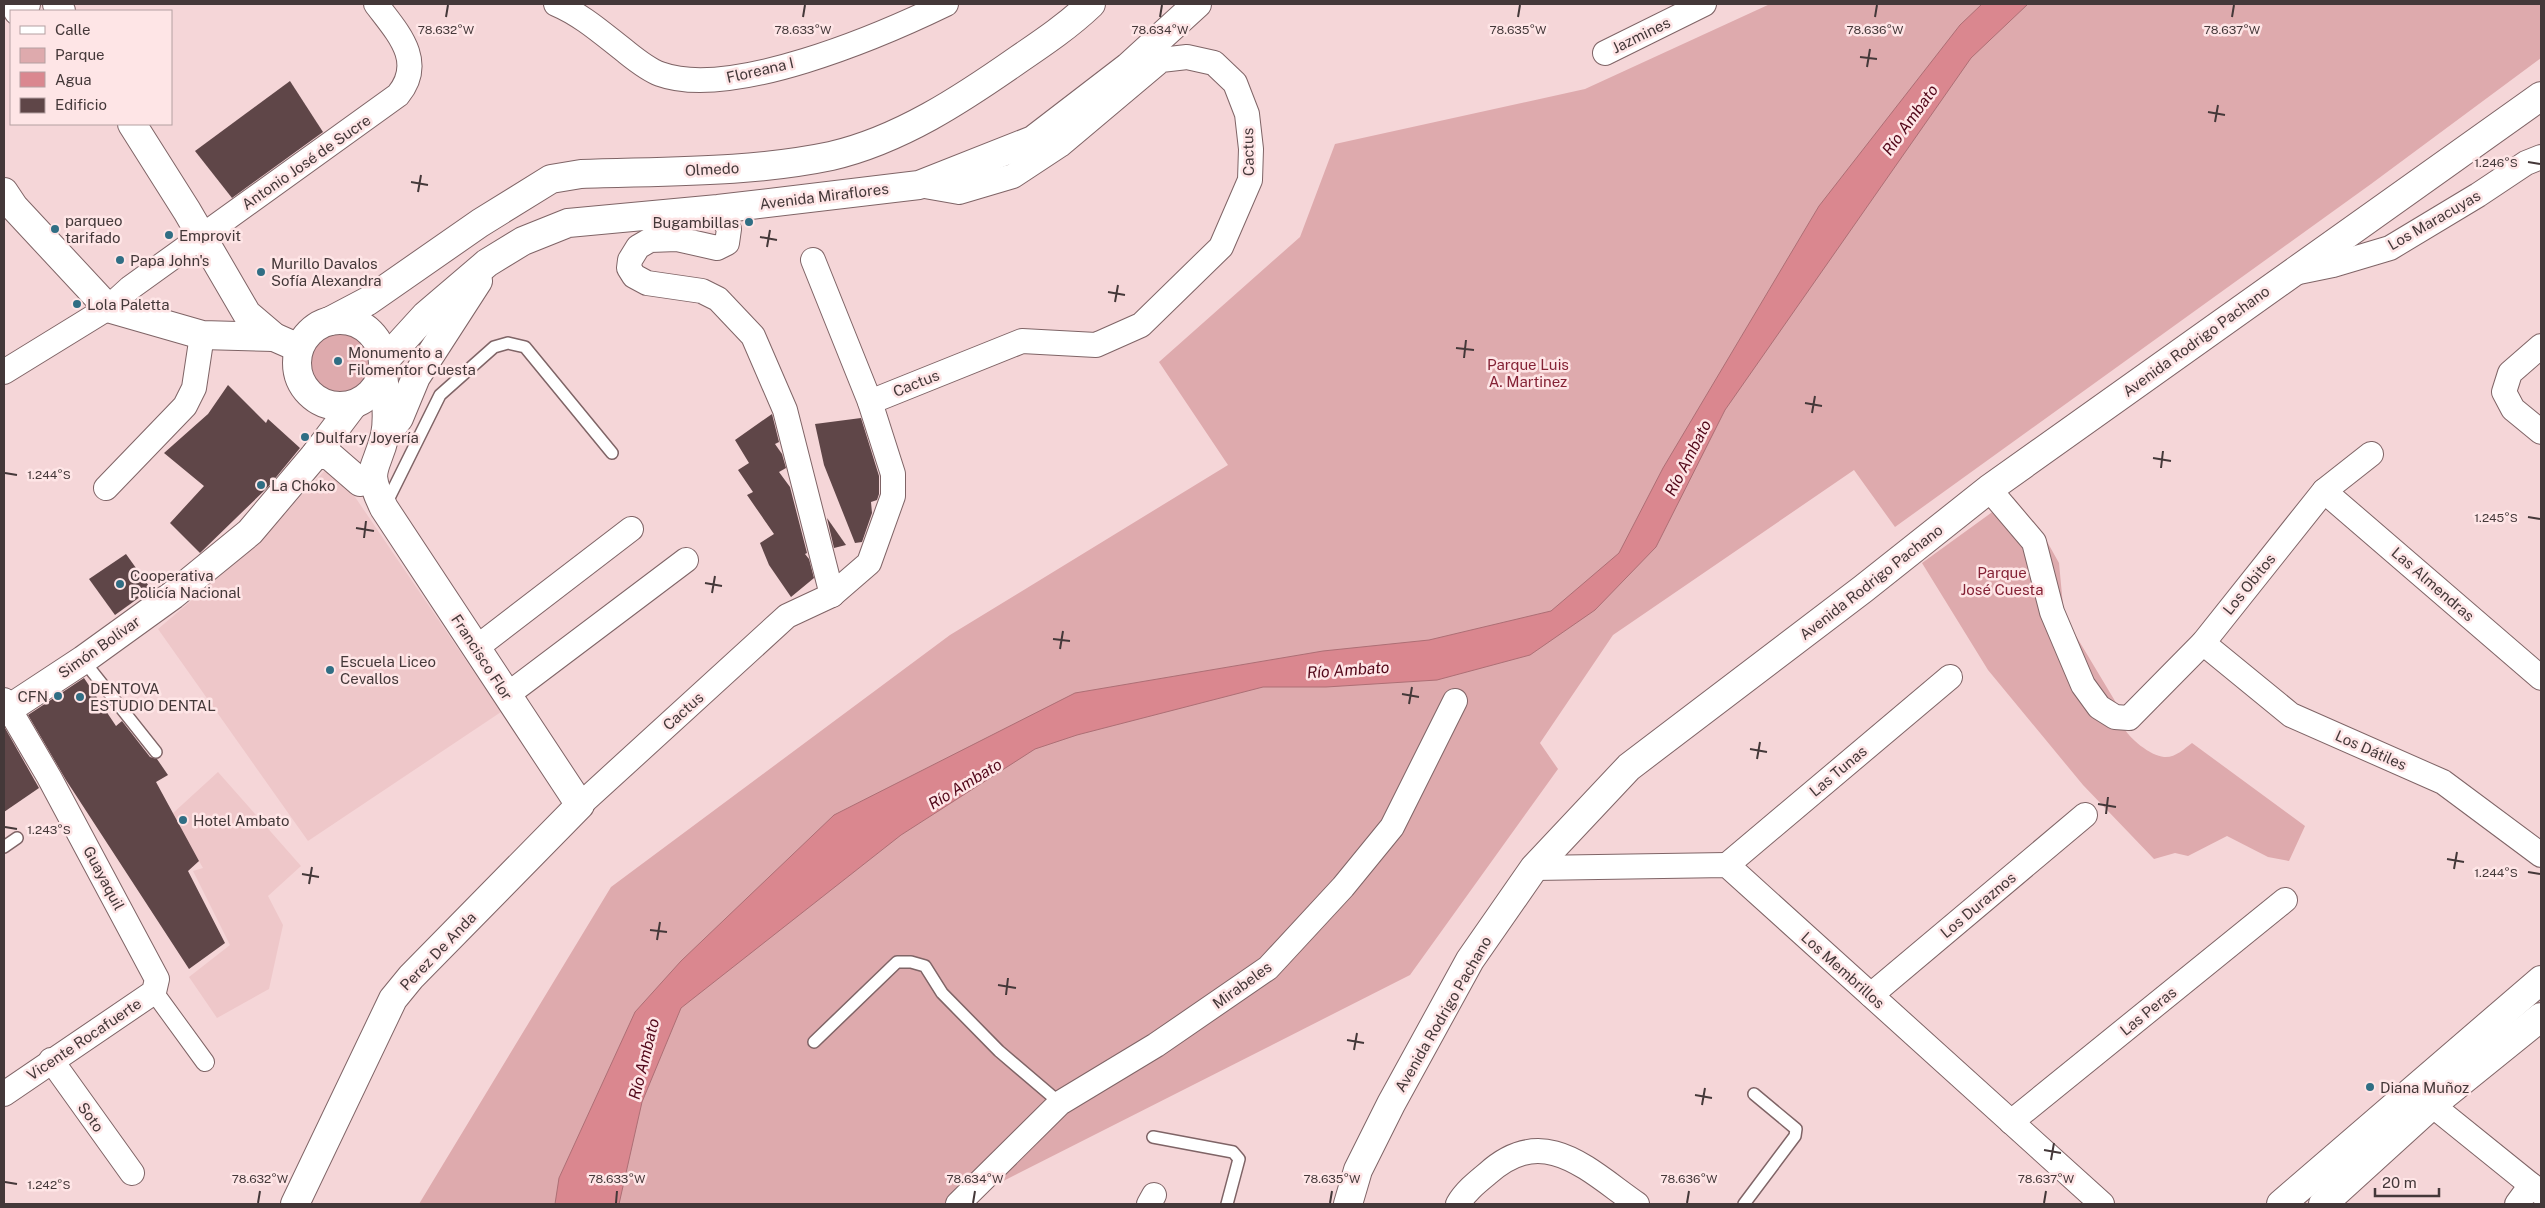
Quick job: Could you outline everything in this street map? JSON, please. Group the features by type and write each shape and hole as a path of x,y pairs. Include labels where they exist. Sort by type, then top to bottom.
{"main road":[{"name":"Olmedo","path":"330,321 368,301 480,223 551,179 581,174 776,165 833,155 908,129 988,81 1072,22 1091,4"},
{"name":"Avenida Miraflores","path":"383,368 424,316 487,263 523,241 568,223 718,209 919,184 1032,140 1128,67 1197,4"},
{"name":"Avenida Rodrigo Pachano","path":"1348,1204 1358,1170 1387,1112 1465,969 1534,868 1629,767 1863,590 1989,490 2541,96"},
{"path":"133,125 202,236 247,314 274,337 299,348"},
{"path":"4,192 14,207 108,308 202,335 274,337"},
{"path":"385,435 395,424 416,377 472,292 487,263"},
{"path":"383,368 374,391 356,403 334,406 316,399 308,393 299,376 297,367 299,348 311,331 330,321 355,322 366,328 376,337 382,348 386,402 385,435 373,470 372,481 384,508"},
{"path":"356,403 373,424 373,433 362,467 360,482"},
{"name":"Simón Bolívar","path":"5,707 83,660 173,595 250,532 356,403"},
{"path":"316,454 330,456 360,482 367,495 384,508"},
{"name":"Francisco Flor","path":"384,508 580,805"},
{"name":"Perez De Anda","path":"295,1204 393,999 411,977 580,805"},
{"path":"2323,1204 2424,1096 2541,980"},
{"path":"2281,1204 2424,1096 2541,1017"}],"street":[{"name":"Antonio José de Sucre","path":"4,372 108,308 130,288 389,103 404,88 410,72 408,52 398,31 376,4"},
{"name":"Floreana I","path":"556,4 592,25 658,74 717,79 750,75 841,49 881,34 946,4"},
{"name":"Jazmines","path":"1605,53 1704,4"},
{"name":"Cactus","path":"870,402 1022,341 1096,345 1141,325 1221,247 1250,180 1251,149 1247,114 1235,83 1214,63 1187,57 1161,60 1060,145 1012,176 958,192 919,184"},
{"name":"Los Maracuyas","path":"2290,274 2333,265 2390,248 2478,195 2526,163 2541,157"},
{"path":"718,209 729,229 727,243 717,248 677,240 650,240 638,248 630,260 629,268 634,276 647,283 702,291 718,299 753,336 785,410 832,595"},
{"name":"Cactus","path":"580,805 787,616 832,595 869,563 892,496 893,474 870,402 814,260"},
{"path":"106,488 184,406 194,388 202,335"},
{"path":"2541,346 2510,373 2504,392 2513,409 2541,432"},
{"name":"Los Obitos","path":"1989,490 2034,542 2052,612 2083,685 2099,707 2115,717 2129,718 2202,643 2324,491 2371,454"},
{"name":"Las Almendras","path":"2324,491 2541,678"},
{"path":"476,648 631,529"},
{"path":"507,695 686,560"},
{"name":"Los Dátiles","path":"2202,643 2291,715 2443,782 2541,855"},
{"name":"Las Tunas","path":"1727,865 1950,677"},
{"name":"Mirabeles","path":"958,1204 1060,1103 1156,1045 1268,968 1344,887 1392,827 1455,700"},
{"name":"Guayaquil","path":"5,707 49,777 156,985"},
{"name":"Los Duraznos","path":"1871,995 2085,815"},
{"path":"1534,868 1727,865"},
{"name":"Los Membrillos","path":"1727,865 2102,1204"},
{"name":"Las Peras","path":"2011,1122 2285,900"},
{"path":"156,985 205,1062"},
{"name":"Vicente Rocafuerte","path":"4,1094 156,985"},
{"name":"Soto","path":"51,1060 132,1173"},
{"path":"2424,1096 2536,1189 2517,1204"},
{"path":"1458,1204 1463,1196 1498,1164 1531,1149 1565,1155 1638,1204"}],"lane":[{"path":"384,508 440,394 494,347 508,343 525,347 612,454"},
{"path":"83,660 156,752"},
{"path":"4,847 17,838"},
{"path":"814,1042 896,962 911,962 925,966 942,992 999,1051 1060,1103"},
{"path":"1744,1204 1795,1136 1796,1129 1754,1094"},
{"path":"1153,1137 1233,1152 1239,1159 1227,1204"}],"shaded area":[{"name":"Escuela Liceo Cevallos","path":"332,463 501,712 308,841 158,629 247,553"},
{"name":"Hotel Ambato","path":"218,772 301,866 268,896 283,925 269,989 217,1018 189,977 230,945 193,871 203,868 172,814"}],"green space":[{"name":"Parque Luis A. Martinez","path":"1770,4 2541,4 2541,58 2371,184 1895,527 1854,470 1613,635 1540,743 1558,769 1410,975 958,1204 419,1204 611,887 950,635 1228,465 1159,362 1300,237 1335,144 1585,89"},
{"path":"332,326 346,326 360,332 370,342 376,356 376,370 370,384 360,394 346,400 332,400 318,394 308,384 302,370 302,356 308,342 318,332"},
{"name":"Parque José Cuesta","path":"2013,497 2040,529 2059,563 2064,616 2121,711 2122,724 2126,731 2147,750 2164,757 2176,755 2192,743 2305,826 2289,861 2268,857 2227,836 2188,856 2175,853 2154,859 2083,785 1988,670 1922,563"}],"water":[{"name":"Río Ambato","path":"1982,4 2028,4 1971,58 1725,410 1656,547 1595,610 1530,655 1437,680 1326,687 1263,687 1077,735 1035,749 901,835 681,1008 642,1102 619,1204 555,1204 559,1178 635,1012 681,961 834,815 1075,693 1323,651 1429,640 1551,611 1619,553 1663,468 1819,206 1960,25"}],"building":[{"path":"290,81 323,132 232,198 195,151"},
{"path":"228,385 266,423 268,419 300,448 268,487 200,553 170,523 204,486 164,453 208,414"},
{"path":"772,414 779,442 775,444 782,454 786,468 779,472 790,487 807,553 805,554 809,559 814,578 791,597 769,565 760,543 774,534 747,495 753,492 738,470 749,463 735,440"},
{"path":"861,418 879,476 879,494 877,500 871,502 872,513 862,542 855,543 824,465 815,424"},
{"path":"827,518 846,545 834,548"},
{"name":"Cooperativa Policía Nacional","path":"126,554 151,589 115,615 89,579"},
{"path":"84,678 116,726 122,721 150,757 157,759 168,775 156,782 199,861 188,871 225,943 189,969 66,780 28,715"},
{"path":"4,729 39,788 4,812"}],"place":[{"name":"Bugambillas","path":"749,222"},
{"name":"parqueo tarifado","path":"55,229"},
{"name":"Emprovit","path":"169,235"},
{"name":"Papa John's","path":"120,260"},
{"name":"Murillo Davalos Sofía Alexandra","path":"261,272"},
{"name":"Lola Paletta","path":"77,304"},
{"name":"Monumento a Filomentor Cuesta","path":"338,361"},
{"name":"Dulfary Joyería","path":"305,437"},
{"name":"La Choko","path":"261,485"},
{"name":"Cooperativa Policía Nacional","path":"120,584"},
{"name":"Escuela Liceo Cevallos","path":"330,670"},
{"name":"CFN","path":"58,696"},
{"name":"DENTOVA ESTUDIO DENTAL","path":"80,697"},
{"name":"Hotel Ambato","path":"183,820"},
{"name":"Diana Muñoz","path":"2370,1087"}]}
